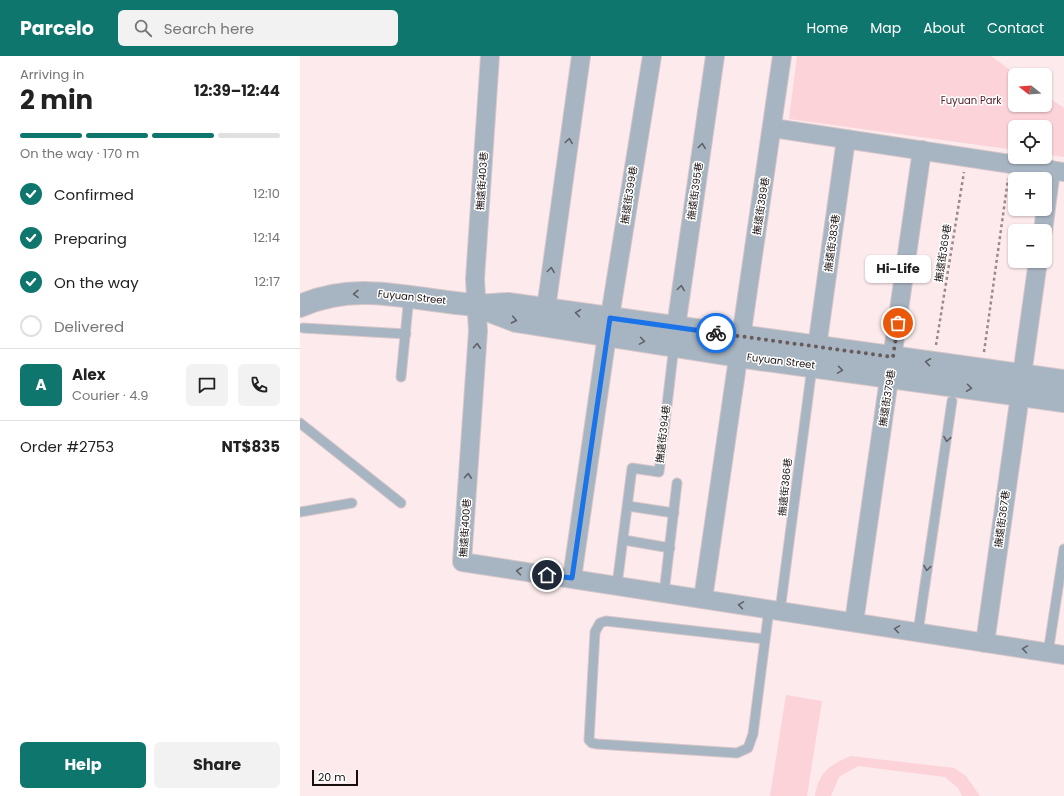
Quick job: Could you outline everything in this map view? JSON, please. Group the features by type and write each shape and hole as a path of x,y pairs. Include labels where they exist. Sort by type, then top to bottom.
{"street":[{"name":"撫遠街403巷","path":"478,305 476,268 490,56"},
{"path":"546,309 581,56"},
{"name":"撫遠街399巷","path":"608,326 652,56"},
{"name":"撫遠街395巷","path":"675,336 714,56"},
{"name":"撫遠街389巷","path":"739,346 773,128 782,56"},
{"path":"773,128 1008,163"},
{"name":"撫遠街383巷","path":"814,356 846,139"},
{"name":"撫遠街379巷","path":"854,622 922,150"},
{"path":"1016,164 1058,171 1045,224"},
{"name":"撫遠街367巷","path":"985,643 1037,268"},
{"name":"Fuyuan Street","path":"300,306 314,300 345,294 386,293 478,305 508,304 546,309 608,326"},
{"name":"Fuyuan Street","path":"478,305 516,321 608,326 739,346 1021,385 1064,401"},
{"name":"撫遠街400巷","path":"478,305 478,337 462,562 572,578"},
{"path":"608,326 572,578 1056,654"},
{"path":"703,599 739,346"},
{"name":"Fuyuan Street","path":"1021,385 1064,381"}],"lane":[{"path":"401,377 409,296"},
{"path":"303,328 406,334"},
{"name":"撫遠街394巷","path":"617,585 624,540 632,468 659,472 675,336"},
{"name":"撫遠街386巷","path":"765,639 606,621 600,623 595,632 589,740 592,743 603,745 718,752 744,752 748,748 753,734 765,639 775,610 814,356"},
{"path":"918,632 952,401"},
{"path":"300,423 401,503"},
{"path":"664,593 677,483"},
{"path":"300,512 352,503"},
{"path":"628,506 674,513"},
{"path":"624,540 670,548"},
{"path":"1056,654 1064,549"}],"path":[{"name":"撫遠街369巷","path":"935,352 966,156"},
{"path":"983,358 1010,164"}],"green space":[{"name":"Fuyuan Park","path":"797,56 991,56 1008,68 1008,112 1052,112 1052,100 1064,108 1064,157 1052,155 1052,120 1008,120 1008,149 789,119"},
{"path":"786,695 822,701 807,796 770,796"},
{"path":"851,756 954,768 966,776 980,796 962,796 958,788 945,777 858,766 839,777 831,796 815,796 819,781 826,770"}],"way so far":[{"path":"716,333 893,357 898,323"}],"place":[{"name":"Hi-Life","path":"898,323"}],"route":[{"path":"547,575 572,578 610,318 716,333"}]}
